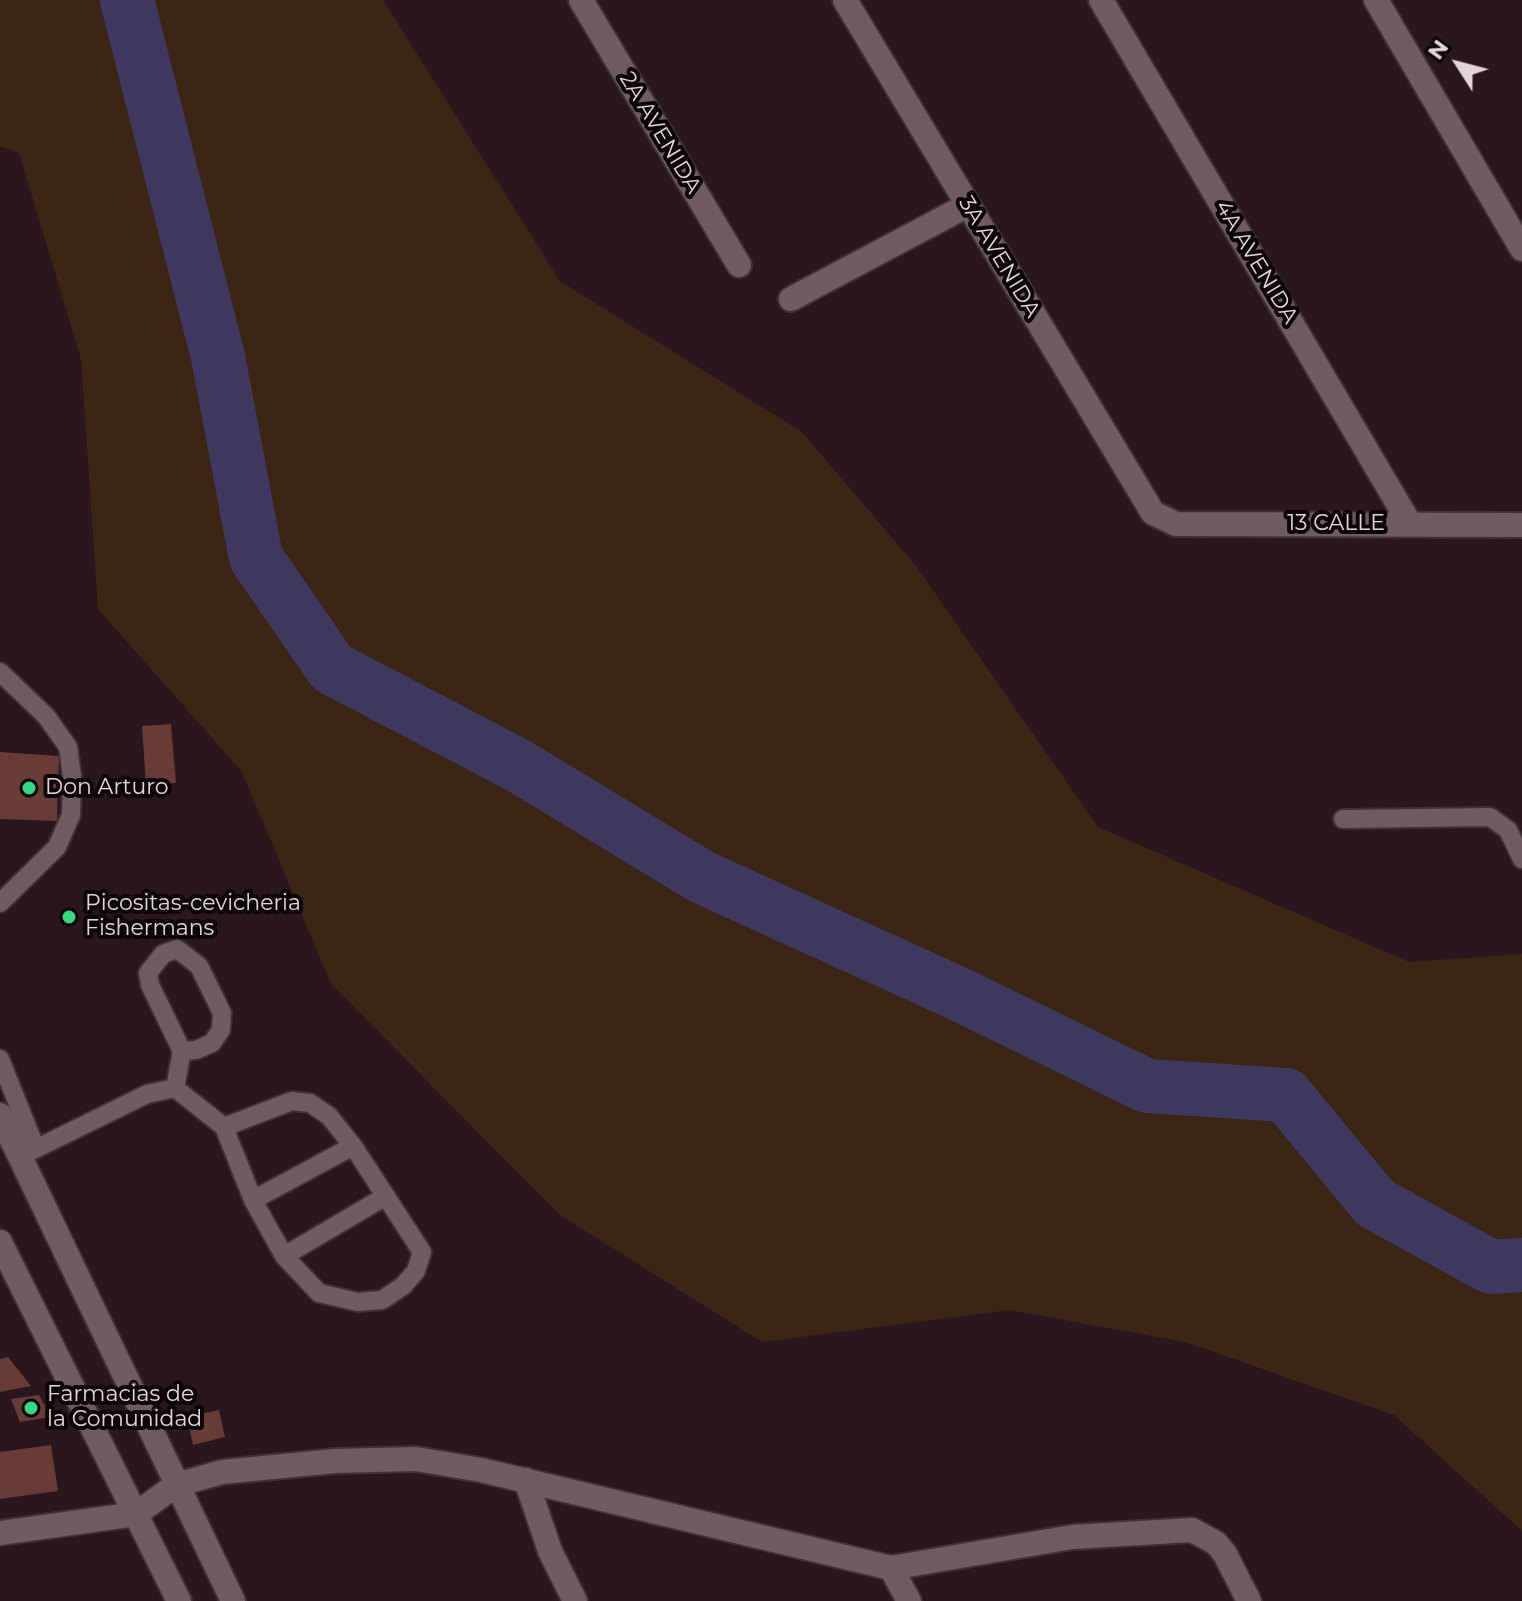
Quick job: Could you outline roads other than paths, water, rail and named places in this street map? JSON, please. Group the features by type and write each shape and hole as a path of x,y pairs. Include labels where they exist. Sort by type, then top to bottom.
{"street":[{"name":"2A AVENIDA","path":"581,0 739,265"},
{"name":"3A AVENIDA","path":"845,0 1153,513"},
{"name":"4A AVENIDA","path":"1101,0 1410,524"},
{"path":"1376,0 1522,249"},
{"path":"791,299 968,205"},
{"name":"13 CALLE","path":"1153,513 1176,524 1522,525"},
{"path":"0,1115 27,1153 176,1485 233,1601"},
{"path":"0,1242 179,1601"},
{"path":"0,1533 136,1514 176,1485 222,1472 335,1461 416,1459 526,1480 891,1568 1072,1537 1192,1530 1216,1543 1249,1601"},
{"path":"526,1480 550,1551 575,1601"},
{"path":"891,1568 909,1601"}],"lane":[{"path":"0,672 46,716 68,747 72,776 71,815 57,847 0,903"},
{"path":"1343,819 1490,817 1508,830 1522,859"},
{"path":"175,1088 182,1051 148,973 163,954 177,949 199,966 222,1013 221,1030 212,1043 196,1050 182,1051"},
{"path":"0,1059 27,1153 147,1094 175,1088"},
{"path":"175,1088 224,1127 253,1200 284,1256 319,1293 358,1302 382,1300 403,1286 416,1271 422,1252 353,1146 329,1116 310,1103 292,1101 224,1127"},
{"path":"253,1200 353,1146"},
{"path":"284,1256 386,1196"}],"waterway":[{"path":"127,0 218,357 256,558 332,668 519,766 702,877 961,995 1147,1086 1286,1095 1375,1203 1491,1267 1522,1265"}],"place":[{"name":"Don Arturo","path":"29,788"},
{"name":"Picositas-cevicheria Fishermans","path":"69,917"},
{"name":"Farmacias de la Comunidad","path":"31,1408"}]}
